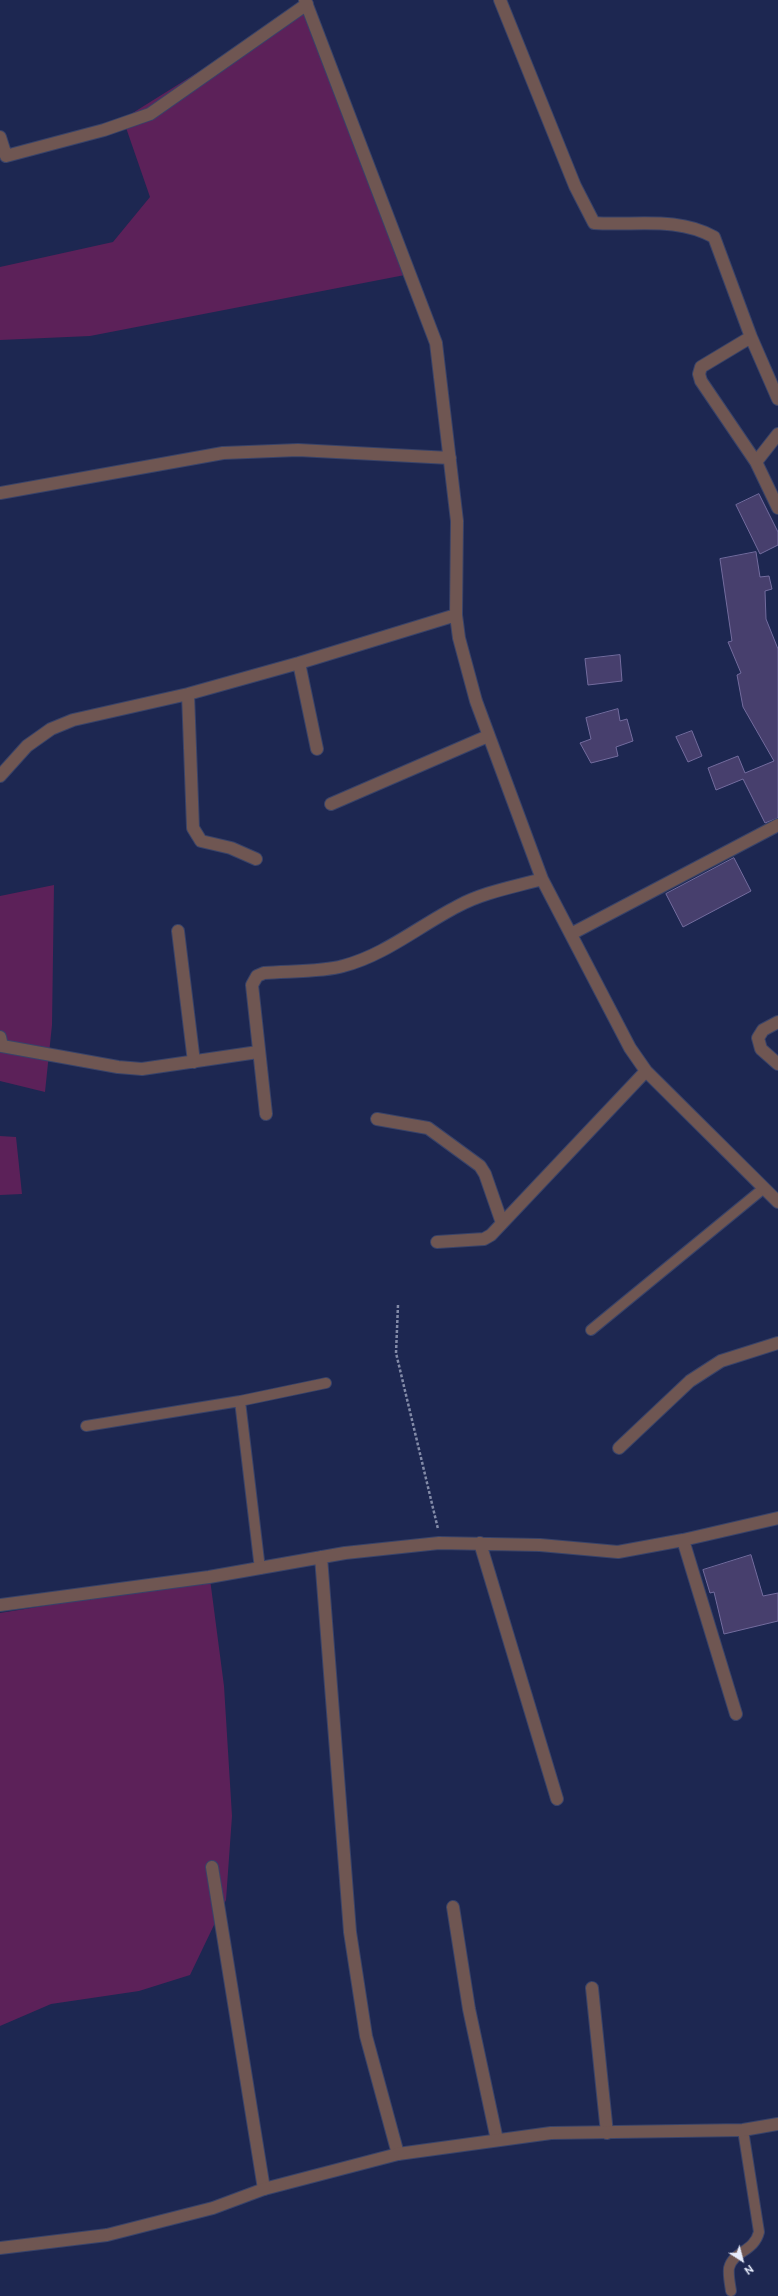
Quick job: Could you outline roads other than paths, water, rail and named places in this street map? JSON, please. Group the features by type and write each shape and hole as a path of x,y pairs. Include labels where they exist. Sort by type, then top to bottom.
{"street":[{"path":"500,0 575,186 594,223 671,223 687,225 714,237 751,337 778,399"},
{"path":"0,137 6,156 104,130 150,114 306,2 436,343 457,521 456,615 459,638 474,694 488,736 542,879 630,1048 646,1071 778,1202"},
{"path":"751,337 701,367 699,374 701,381 756,462 778,508"},
{"path":"756,462 778,434"},
{"path":"0,492 223,453 298,450 450,458"},
{"path":"0,776 27,746 51,729 73,720 188,694 299,663 456,615"},
{"path":"299,663 317,749"},
{"path":"188,694 194,828 196,836 201,841 231,848 256,859"},
{"path":"331,804 488,736"},
{"path":"571,934 778,825"},
{"path":"266,1114 258,1052 252,985 257,976 264,973 341,967 382,951 458,906 479,896 542,879"},
{"path":"178,931 194,1062"},
{"path":"778,1022 763,1030 758,1038 761,1049 778,1064"},
{"path":"0,1037 2,1046 118,1067 142,1069 258,1052"},
{"path":"437,1242 484,1239 502,1223 646,1071"},
{"path":"377,1119 428,1128 480,1166 485,1174 502,1223"},
{"path":"619,1448 690,1380 721,1361 778,1343"},
{"path":"0,1605 260,1569 321,1557 439,1543 540,1545 618,1552 683,1540 778,1518"},
{"path":"683,1540 736,1714"},
{"path":"480,1543 557,1799"},
{"path":"321,1557 350,1932 366,2036 398,2154"},
{"path":"212,1867 264,2189"},
{"path":"453,1906 469,2009 497,2140"},
{"path":"592,1988 607,2133"},
{"path":"0,2248 107,2235 213,2208 264,2189 398,2154 551,2133 743,2130 778,2124"}],"lane":[{"path":"591,1330 764,1188"},
{"path":"86,1426 240,1401 326,1383"},
{"path":"240,1401 260,1569"},
{"path":"731,2291 728,2270 731,2262 757,2241 759,2232 743,2130"}]}
